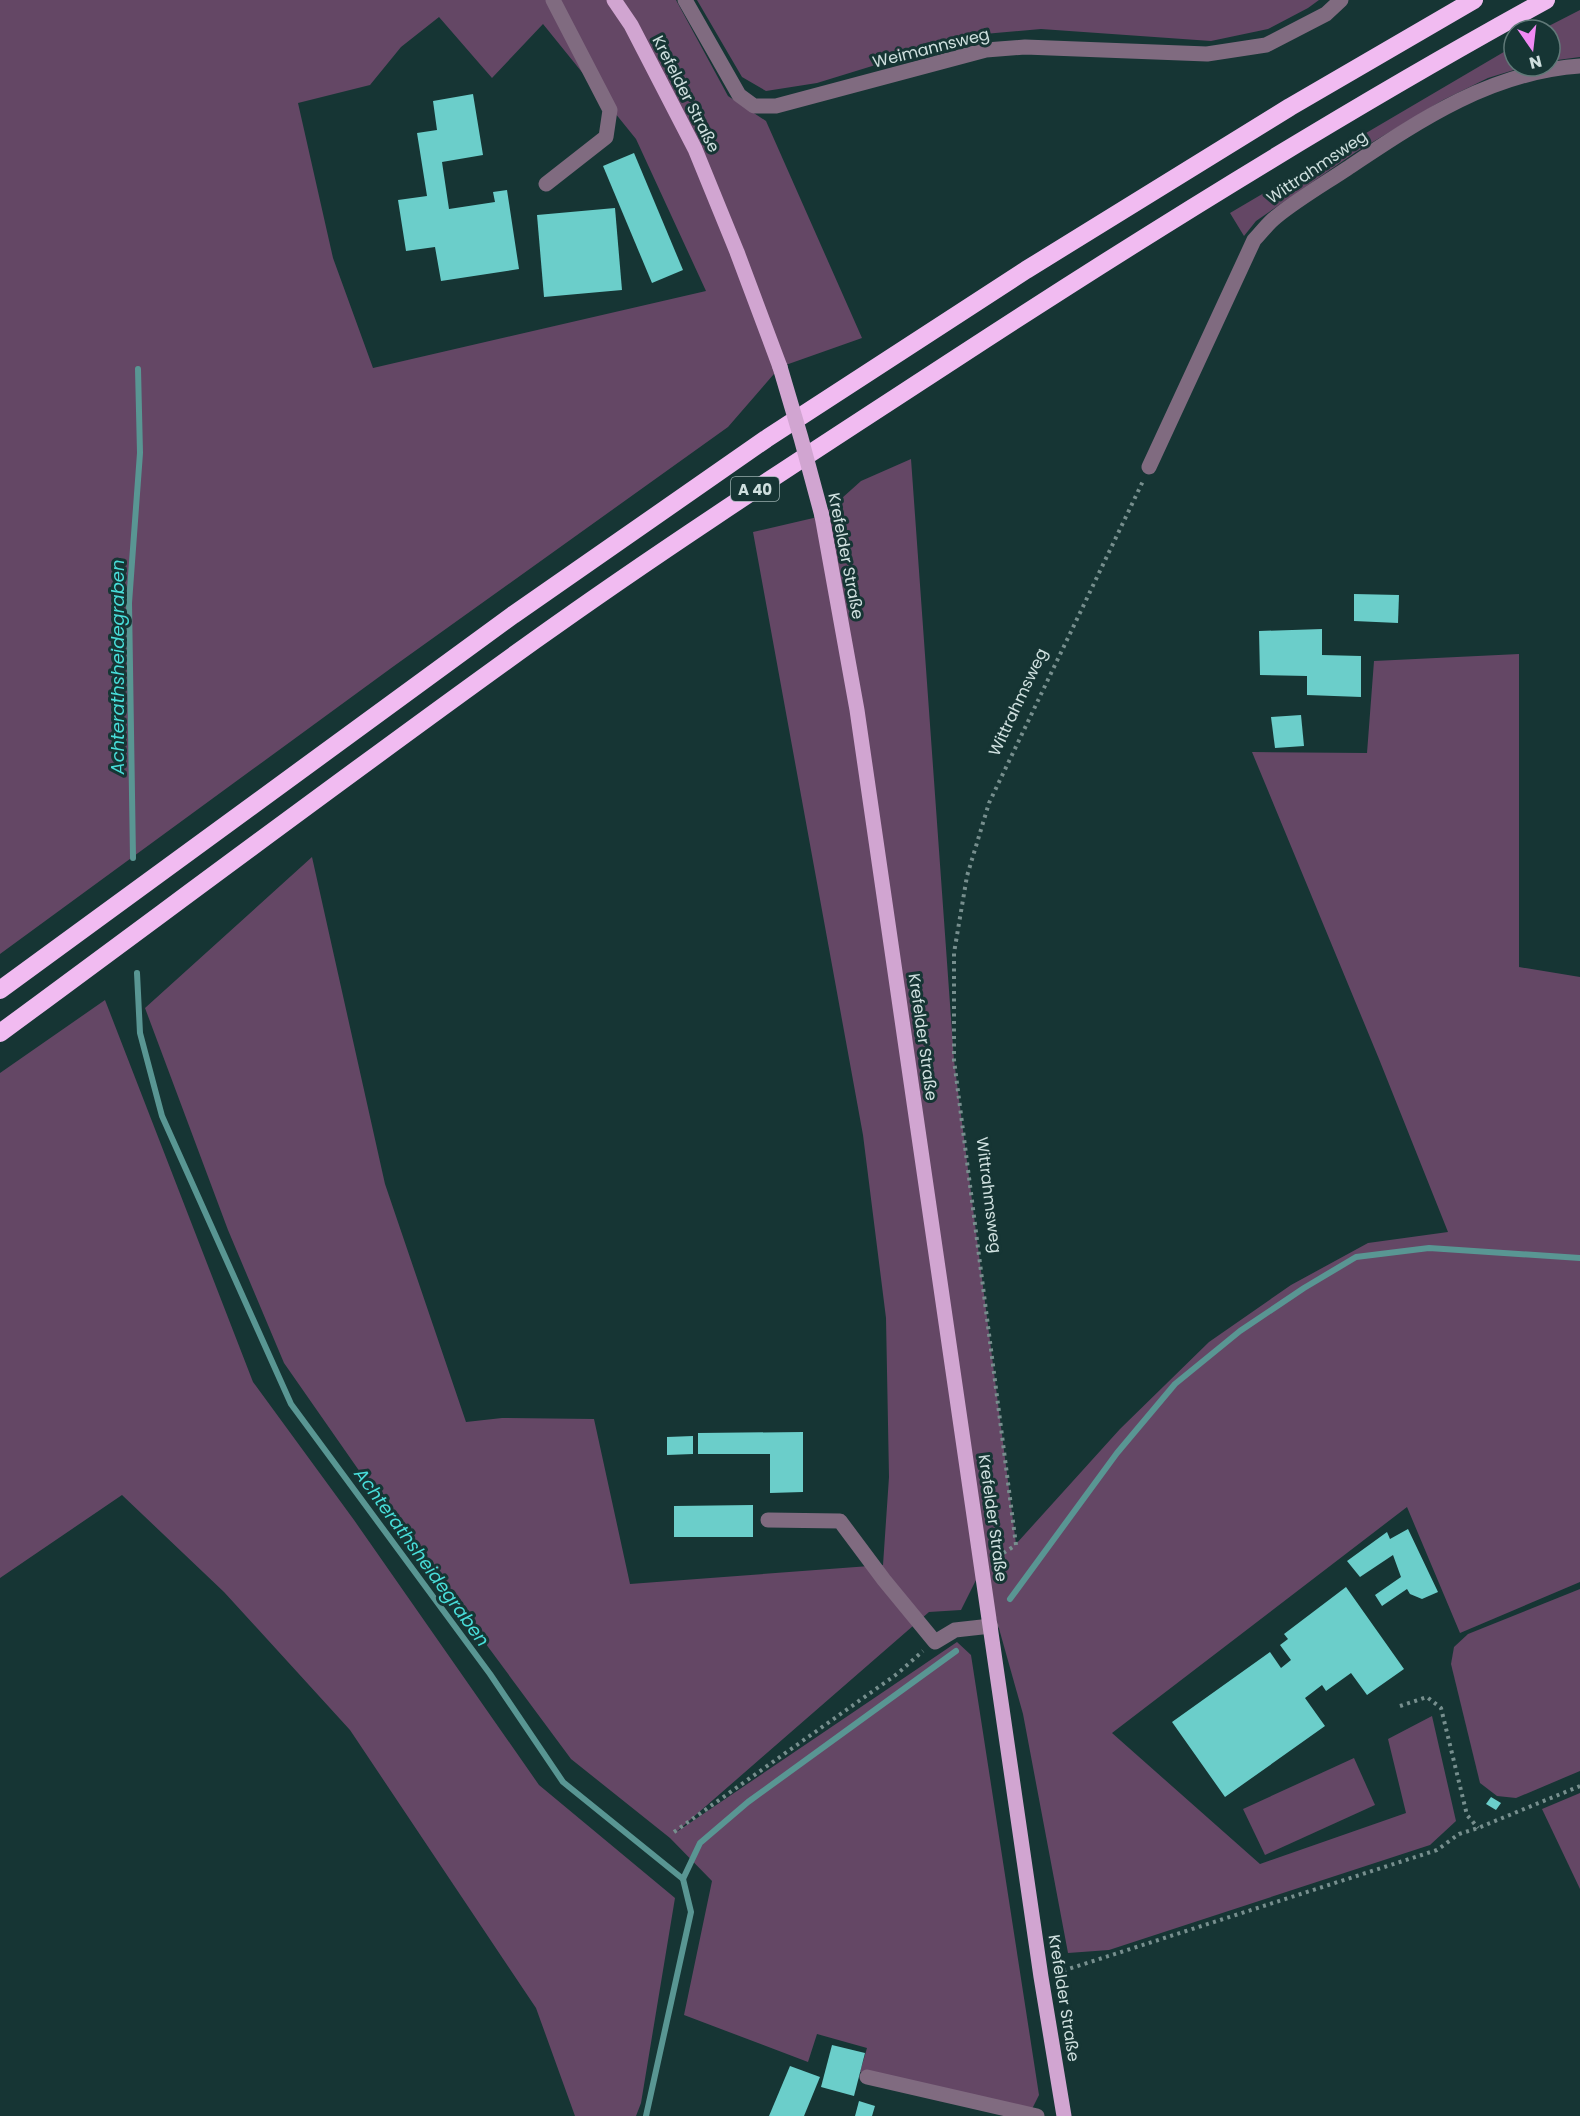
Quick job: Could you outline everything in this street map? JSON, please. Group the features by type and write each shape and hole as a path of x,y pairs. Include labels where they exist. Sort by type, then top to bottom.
{"highway":[{"name":"A 40","path":"0,990 513,615 766,439 1046,257 1290,107 1474,0"},
{"name":"A 40","path":"0,1033 528,645 746,494 1252,170 1463,45 1546,0"}],"main road":[{"name":"Krefelder Straße","path":"614,0 631,26 695,149 737,252 780,367 822,516 857,710 1041,1977 1065,2116"}],"street":[{"path":"546,184 606,137 610,110 553,0"},
{"name":"Weimannsweg","path":"685,0 739,95 754,106 776,106 986,50 1025,47 1207,54 1266,45 1326,14 1341,0"},
{"name":"Wittrahmsweg","path":"1149,467 1254,240 1274,218 1408,128 1465,97 1507,79 1564,67 1580,66"},
{"path":"768,1520 840,1521 935,1642 955,1630 991,1626"},
{"path":"867,2077 1037,2116"}],"path":[{"name":"Wittrahmsweg","path":"982,1567 1016,1545 954,1060 954,953 967,876 989,803 1149,467"},
{"path":"674,1832 897,1674 935,1642"},
{"path":"1400,1706 1427,1697 1442,1708 1467,1815 1478,1828"},
{"path":"1041,1977 1437,1850 1459,1833 1478,1828 1580,1786"}],"shaded area":[{"path":"0,0 676,0 728,96 766,121 862,338 780,367 728,427 394,666 0,954","holes":["439,17 492,78 543,24 636,139 706,291 373,368 333,258 298,103 370,85 401,47"]},
{"path":"697,0 1319,0 1268,29 1211,41 1041,29 973,35 817,83 766,91 742,77"},
{"path":"1580,10 1580,57 1562,59 1562,19"},
{"path":"1502,53 1502,74 1443,100 1356,152 1256,221 1244,236 1230,213"},
{"path":"911,459 954,1060 1016,1544 1120,1429 1209,1342 1291,1285 1368,1243 1448,1232 1252,752 1367,753 1374,661 1519,654 1519,967 1580,977 1580,1582 1460,1633 1407,1507 1112,1733 1260,1864 1406,1813 1388,1739 1432,1716 1456,1821 1430,1845 1109,1950 1068,1953 1023,1714 982,1568 961,1610 929,1612 675,1833 957,1642 971,1655 1039,2095 1031,2111 860,2072 867,2048 817,2034 808,2062 684,2015 712,1881 670,1838 571,1759 383,1505 284,1363 228,1230 145,1008 312,857 385,1184 466,1422 502,1418 594,1419 630,1584 883,1565 889,1477 886,1318 863,1135 753,532 822,516 861,481"},
{"path":"105,1000 253,1382 354,1520 539,1785 675,1898 641,2103 636,2116 575,2116 536,2008 350,1730 224,1592 122,1495 0,1578 0,1073"},
{"path":"1580,1589 1580,1771 1516,1798 1497,1796 1480,1783 1451,1664 1454,1647 1468,1634"},
{"path":"1354,1758 1375,1805 1265,1855 1243,1809"},
{"path":"1580,1793 1580,1889 1542,1809"}],"building":[{"path":"473,94 483,155 442,162 449,209 495,202 493,192 507,190 519,269 441,281 435,247 406,251 398,200 427,196 417,133 437,130 433,101"},
{"path":"634,153 683,270 652,283 603,166"},
{"path":"615,208 622,290 544,297 537,215"},
{"path":"1354,594 1399,595 1398,623 1354,621"},
{"path":"1322,629 1322,655 1361,656 1361,697 1307,695 1307,676 1260,675 1259,631"},
{"path":"1301,715 1304,746 1275,748 1271,717"},
{"path":"803,1432 803,1492 770,1493 770,1454 698,1454 698,1433"},
{"path":"693,1436 693,1454 667,1455 667,1437"},
{"path":"753,1505 753,1537 674,1537 674,1506"},
{"path":"1408,1529 1438,1592 1422,1599 1410,1594 1407,1589 1382,1606 1375,1595 1401,1577 1393,1555 1360,1577 1347,1561 1387,1532 1390,1539"},
{"path":"1346,1587 1404,1669 1367,1695 1351,1673 1326,1691 1322,1685 1305,1698 1325,1726 1225,1797 1172,1722 1270,1652 1281,1668 1291,1660 1280,1645 1288,1639 1284,1634"},
{"path":"1491,1797 1501,1803 1496,1810 1486,1804"},
{"path":"832,2045 865,2053 854,2096 821,2087"},
{"path":"790,2066 820,2077 804,2116 769,2116"},
{"path":"859,2101 875,2106 872,2116 855,2116"}],"waterway":[{"name":"Achterathsheidegraben","path":"133,858 129,603 140,453 138,369"},
{"name":"Achterathsheidegraben","path":"137,973 140,1033 162,1116 291,1404 490,1674 563,1782 683,1879 691,1912 646,2116"},
{"path":"1010,1599 1117,1453 1175,1384 1240,1331 1304,1288 1356,1257 1429,1248 1580,1258"},
{"path":"683,1879 700,1843 748,1802 956,1651"}]}
